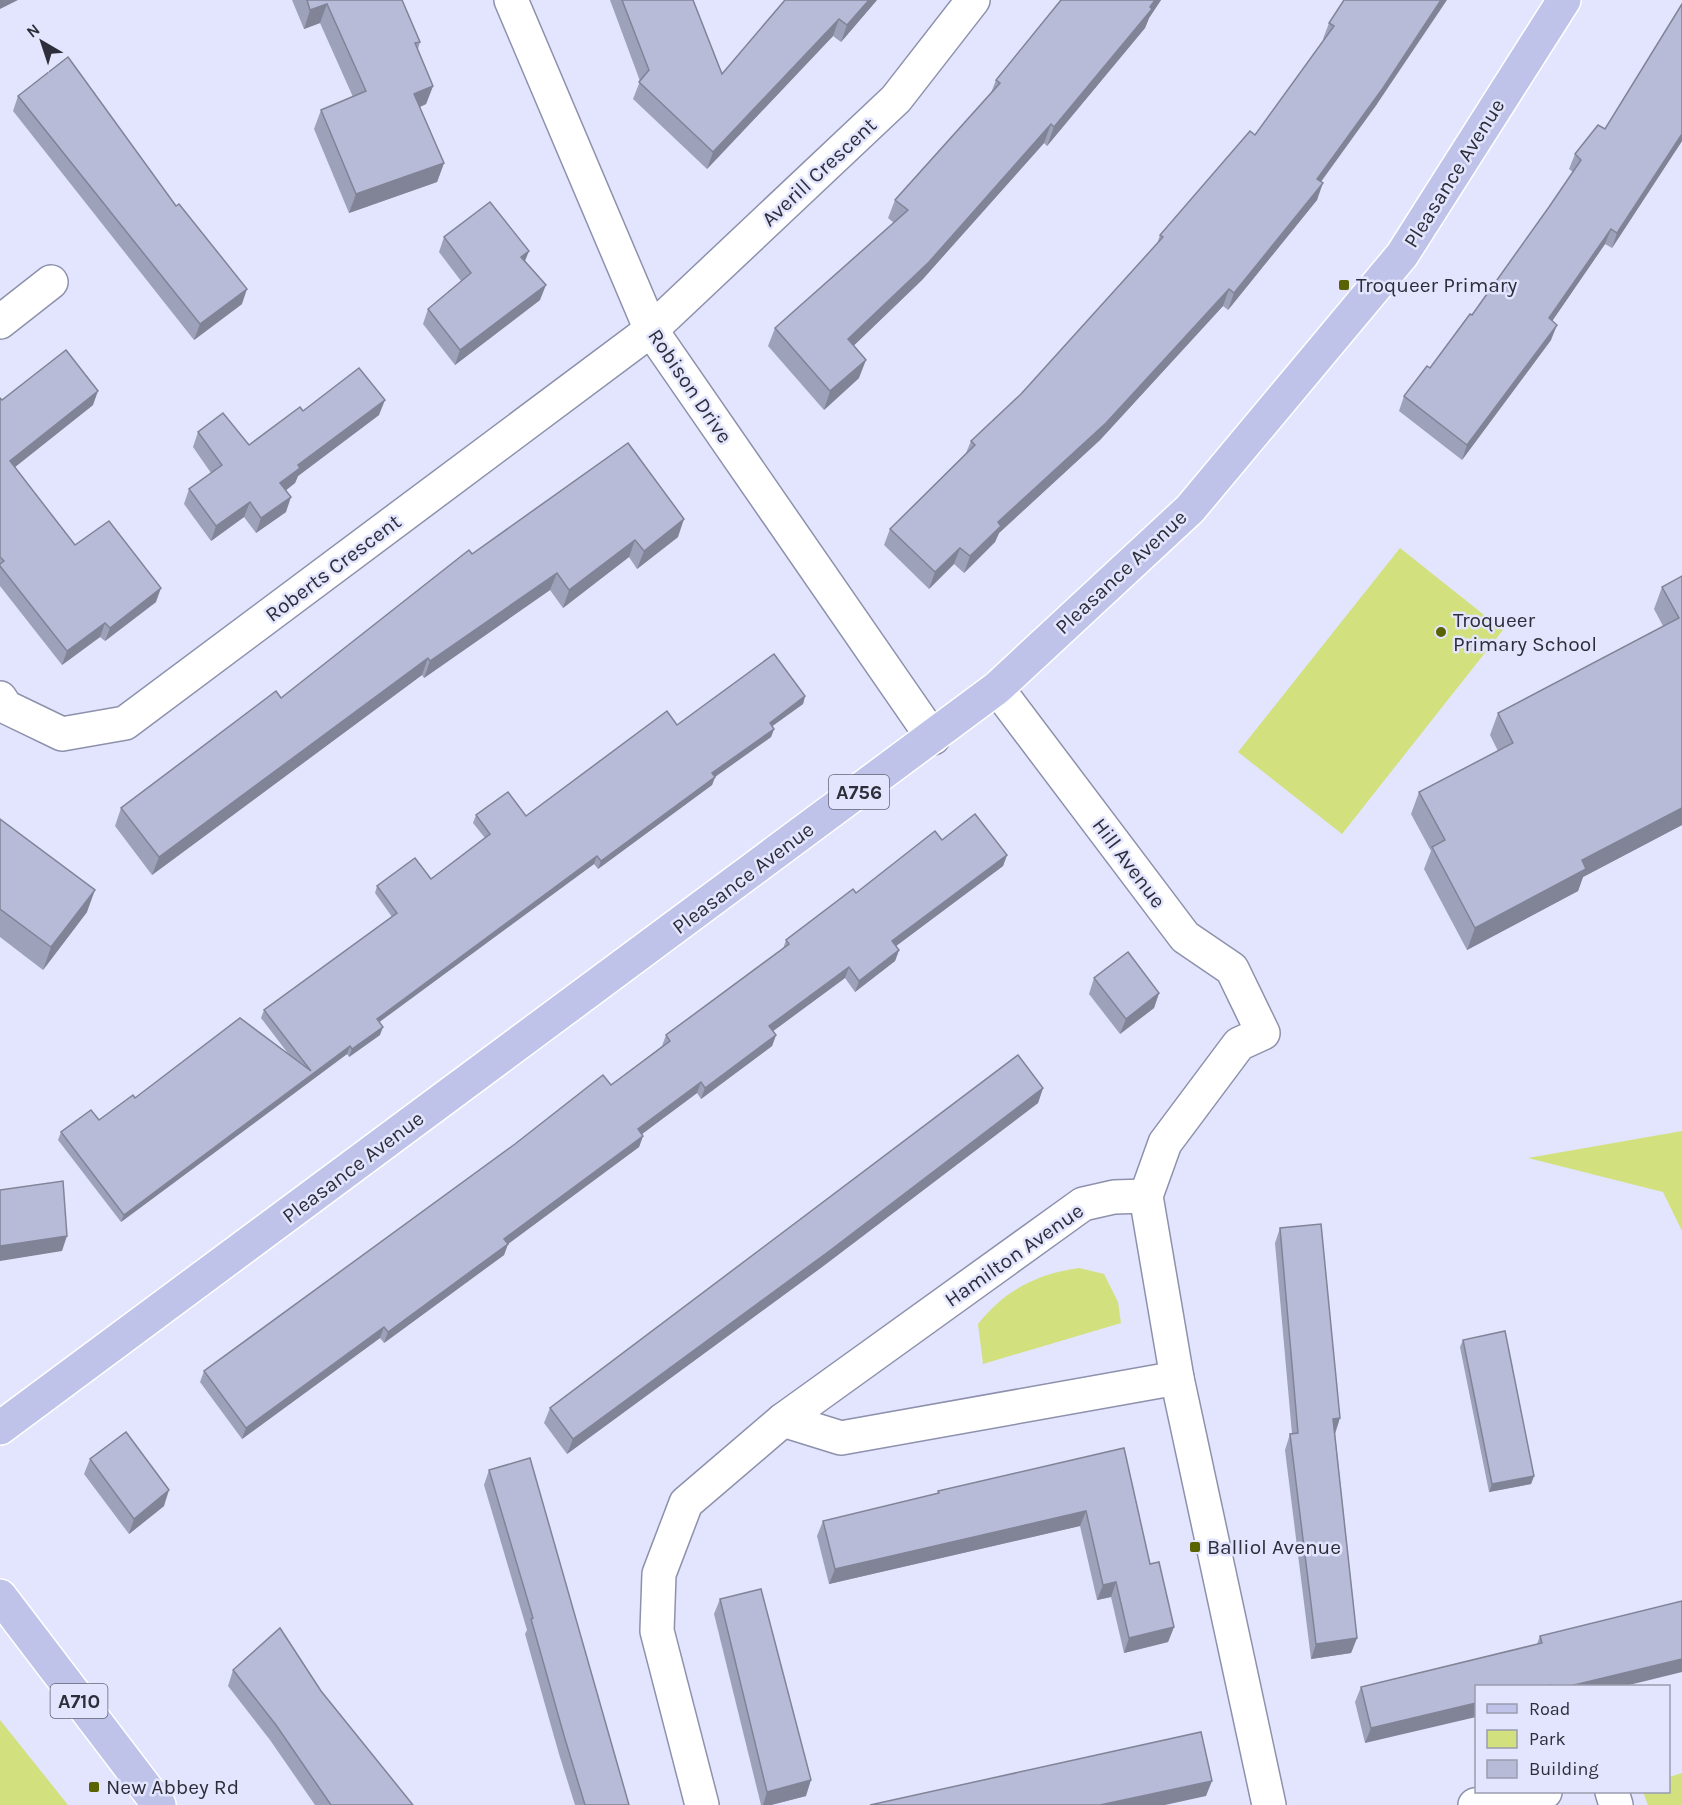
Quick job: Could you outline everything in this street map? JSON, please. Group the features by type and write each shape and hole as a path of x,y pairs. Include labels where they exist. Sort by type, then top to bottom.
{"main road":[{"name":"Pleasance Avenue","path":"0,1428 933,738 997,688 1190,509 1402,255 1564,0"},
{"name":"A710","path":"0,1596 159,1805"}],"street":[{"name":"Robison Drive","path":"511,0 651,330 933,738"},
{"name":"Averill Crescent","path":"651,330 896,99 973,0"},
{"path":"0,322 51,282"},
{"name":"Roberts Crescent","path":"0,698 6,707 62,734 125,723 651,330"},
{"name":"Hill Avenue","path":"997,688 1185,937 1232,969 1263,1033 1239,1044 1165,1143 1146,1196"},
{"path":"1146,1196 1177,1378 1269,1805"},
{"name":"Hamilton Avenue","path":"702,1805 657,1631 659,1574 686,1503 783,1420 1083,1204 1114,1197 1146,1196"},
{"path":"783,1420 840,1438 1177,1378"},
{"path":"1475,1805 1535,1793"}],"green space":[{"path":"1400,548 1503,630 1342,834 1238,752"},
{"path":"1682,1131 1682,1231 1663,1192 1528,1158"},
{"path":"1079,1268 1104,1274 1118,1302 1121,1323 983,1364 978,1324 988,1312 1023,1285 1049,1274"},
{"path":"0,1720 68,1805 0,1805"},
{"path":"1682,1773 1682,1805 1648,1805 1643,1793 1670,1793 1670,1777"}],"building":[{"path":"307,0 402,0 420,42 415,43 433,86 414,94 444,163 356,194 321,110 366,91 327,4 310,10"},
{"path":"622,0 693,0 722,74 785,0 869,0 847,25 839,19 713,152 639,82 649,70"},
{"path":"1061,0 1155,0 1150,7 1152,9 1054,127 1051,124 929,262 848,339 866,360 830,391 775,328 908,210 895,200 1000,83 996,80"},
{"path":"1344,0 1441,0 1383,88 1317,179 1323,183 1234,293 1229,289 1106,423 998,522 1001,526 970,556 960,548 935,572 890,529 975,445 971,441 1021,394 1163,237 1160,235 1250,131 1255,135 1334,26 1329,23"},
{"path":"1682,4 1682,134 1617,233 1611,229 1549,318 1557,325 1467,445 1404,396 1427,366 1430,368 1470,314 1472,315 1549,207 1581,160 1575,154 1598,125 1605,129"},
{"path":"68,57 176,206 179,204 247,289 200,324 18,96"},
{"path":"490,202 529,251 521,257 546,285 460,350 428,309 471,273 444,237"},
{"path":"66,350 98,391 10,461 75,545 109,521 161,588 110,628 105,623 67,651 0,566 4,561 0,557 0,398 2,400"},
{"path":"359,368 385,400 298,465 300,468 280,483 291,497 261,518 250,502 216,526 189,489 222,465 198,432 223,413 249,445 300,407 303,411"},
{"path":"628,443 684,519 644,551 635,540 569,590 557,573 430,661 428,658 159,857 121,808 276,691 281,698 469,550 472,554"},
{"name":"Troqueer Primary School","path":"1682,576 1682,808 1582,860 1586,869 1475,928 1432,847 1445,840 1419,792 1513,743 1498,713 1679,618 1662,587"},
{"path":"774,654 805,696 770,723 774,729 712,773 715,777 601,861 597,856 377,1019 383,1027 352,1049 350,1046 124,1215 61,1132 91,1110 99,1120 133,1095 135,1098 240,1018 311,1071 264,1010 397,913 377,886 415,858 431,879 490,834 476,815 508,792 526,816 667,711 677,725"},
{"path":"975,814 1007,855 892,941 899,950 859,981 849,967 769,1026 776,1035 705,1088 701,1082 638,1129 643,1136 504,1239 508,1244 388,1332 384,1327 246,1428 204,1371 515,1144 603,1075 611,1085 670,1041 666,1035 789,944 786,940 853,889 856,893 935,831 942,840"},
{"path":"0,819 95,890 51,947 0,909"},
{"path":"1128,952 1159,993 1126,1019 1094,978"},
{"path":"1018,1055 1043,1088 828,1252 573,1439 550,1408"},
{"path":"63,1181 67,1236 0,1246 0,1190"},
{"path":"1321,1224 1340,1418 1333,1419 1357,1638 1316,1644 1290,1434 1298,1433 1280,1228"},
{"path":"1505,1331 1534,1476 1492,1484 1463,1340"},
{"path":"126,1432 169,1490 134,1519 90,1459"},
{"path":"1124,1448 1150,1564 1159,1562 1174,1627 1129,1638 1116,1582 1103,1585 1086,1511 835,1569 823,1521 939,1493 938,1491"},
{"path":"530,1458 629,1805 585,1805 565,1739 531,1619 533,1618 489,1470"},
{"path":"761,1589 811,1780 767,1792 720,1599"},
{"path":"1682,1601 1682,1659 1574,1685 1475,1685 1475,1703 1371,1728 1361,1687 1542,1643 1540,1636"},
{"path":"280,1628 321,1691 413,1805 331,1805 276,1725 233,1670"},
{"path":"1201,1732 1212,1781 1100,1805 870,1805"}],"place":[{"name":"Troqueer Primary","path":"1344,285"},
{"name":"Troqueer Primary School","path":"1441,632"},
{"name":"Balliol Avenue","path":"1195,1547"},
{"name":"New Abbey Rd","path":"94,1787"}]}
